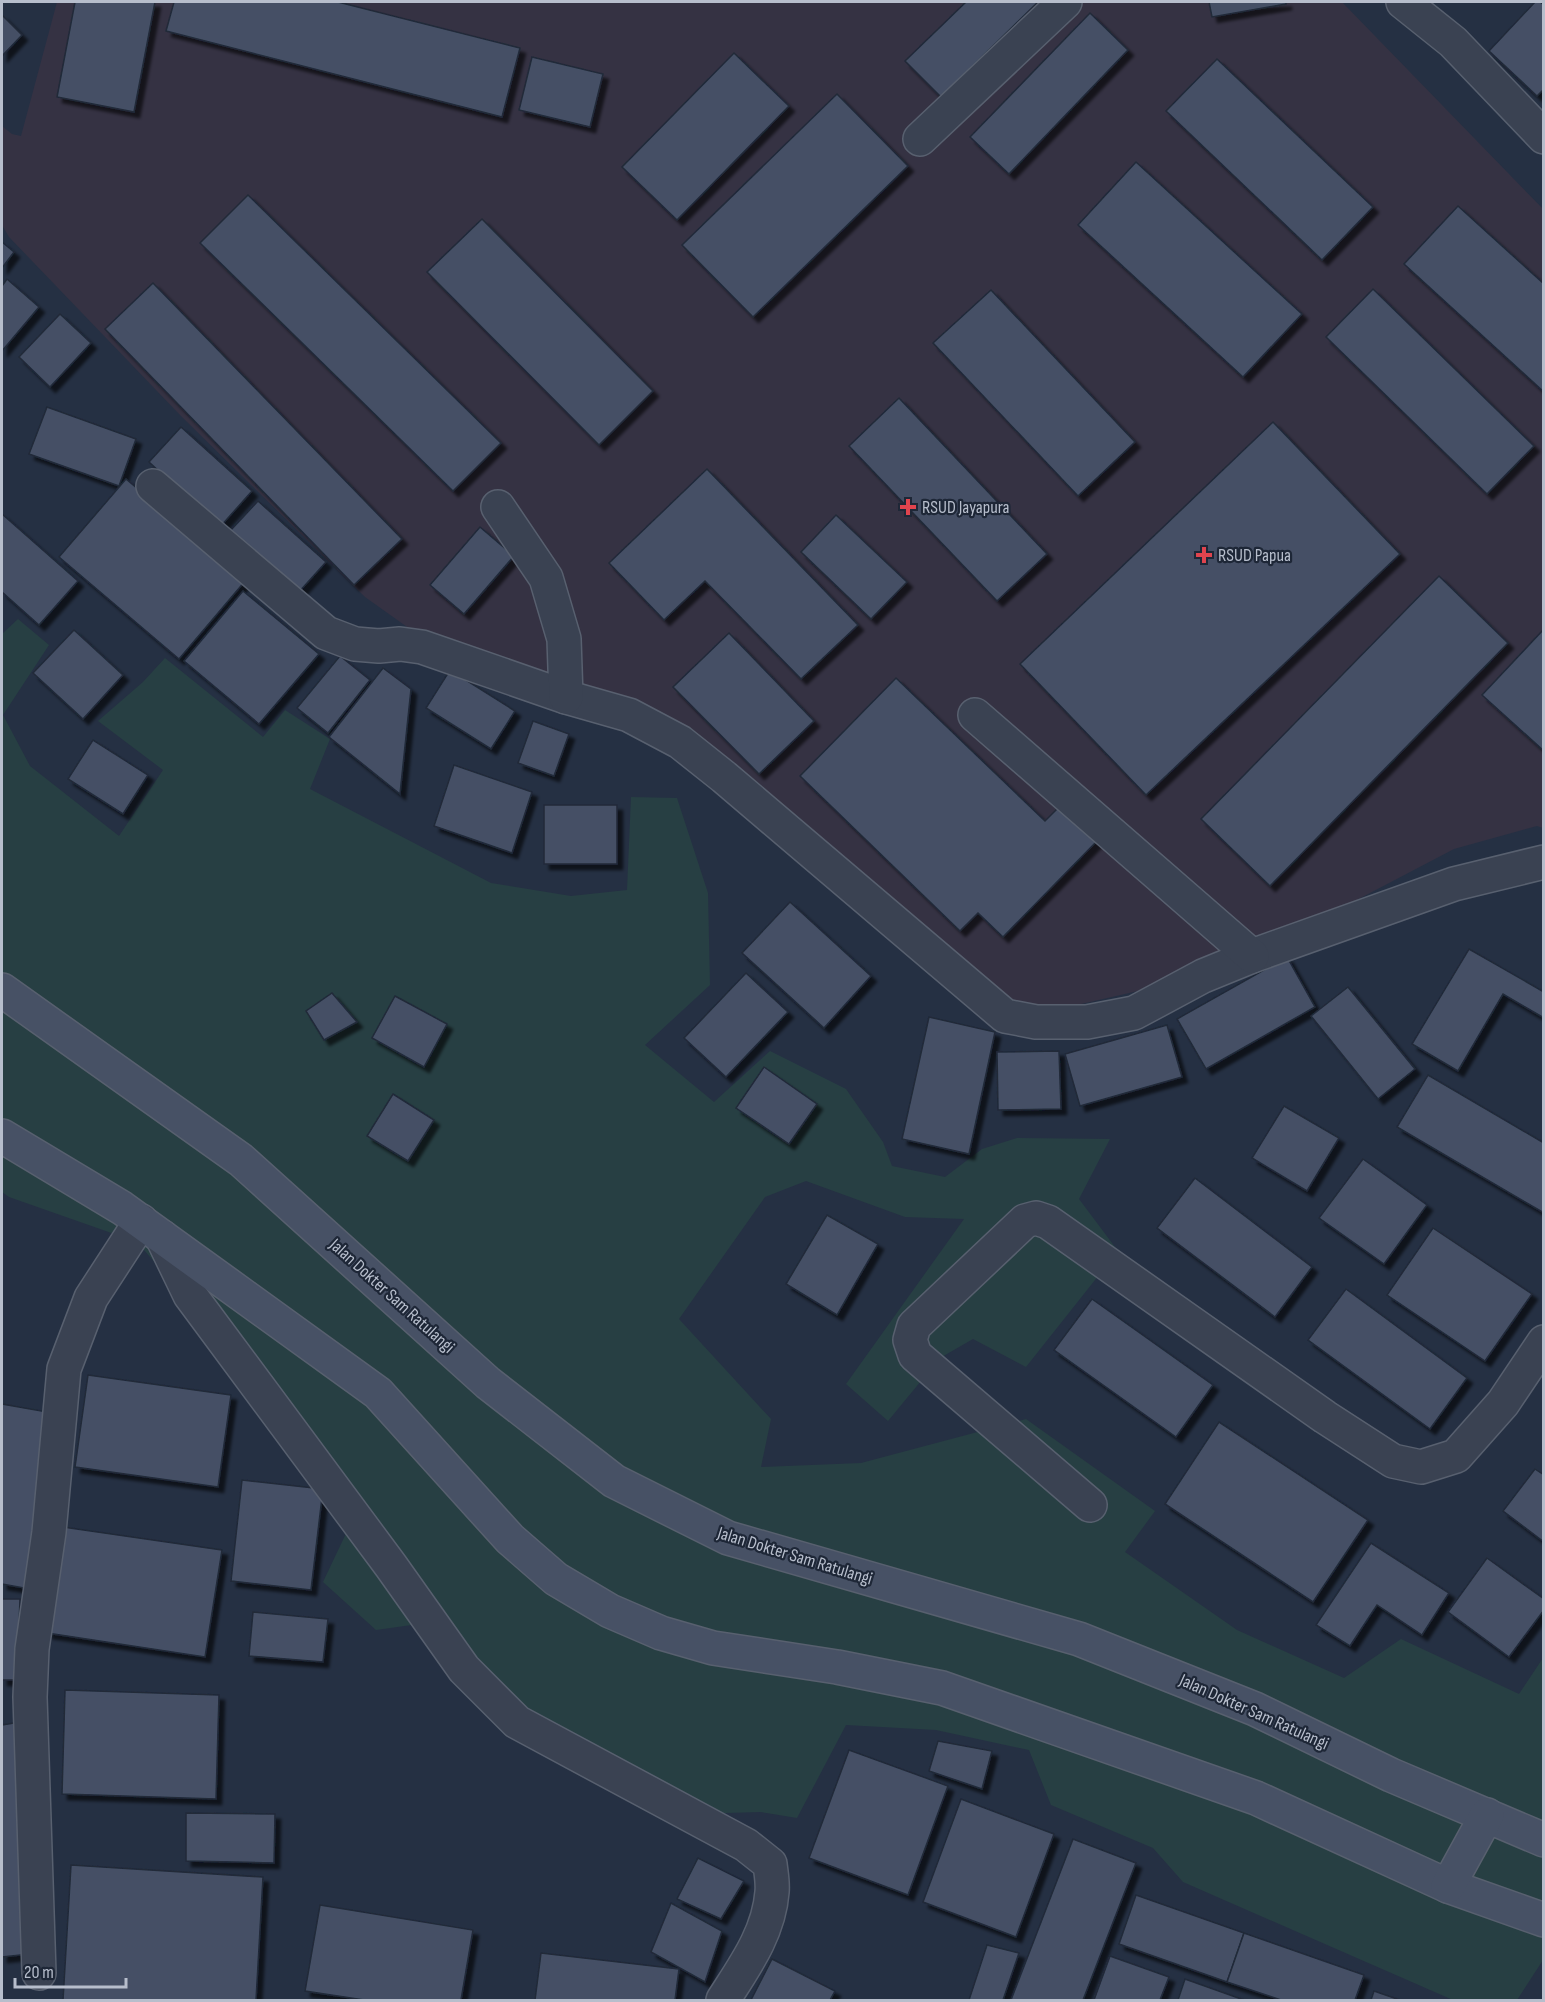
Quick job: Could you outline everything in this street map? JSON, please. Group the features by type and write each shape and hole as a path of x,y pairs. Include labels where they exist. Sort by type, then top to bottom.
{"main road":[{"name":"Jalan Dokter Sam Ratulangi","path":"2,990 241,1160 488,1383 614,1481 728,1538 1079,1639 1255,1709 1390,1774 1544,1840"},
{"path":"2,1136 122,1208 378,1394 510,1539 556,1579 610,1611 661,1633 713,1648 837,1667 942,1688 1256,1798 1448,1886 1544,1920"},
{"path":"1448,1886 1487,1815"}],"street":[{"path":"920,139 1065,2"},
{"path":"1403,2 1453,42 1544,137"},
{"path":"153,486 326,633 355,644 379,646 399,644 422,647 566,697 629,715 680,742 1005,1016 1036,1022 1087,1022 1134,1013 1203,976 1252,956 1454,884 1544,862"},
{"path":"498,507 546,578 564,639 566,697"},
{"path":"975,715 1252,956"},
{"path":"1090,1505 915,1355 910,1340 914,1326 1025,1221 1036,1218 1048,1222 1325,1417 1393,1461 1421,1467 1456,1456 1503,1403 1544,1342"},
{"path":"39,1973 16,1699 32,1649 49,1532 64,1369 91,1298 151,1229 190,1295 464,1668 517,1722 746,1845 770,1864 772,1890 767,1921 754,1949 723,2001"}],"shaded area":[{"name":"RSUD Jayapura","path":"57,2 1342,2 1543,209 1543,828 1537,826 1454,849 1286,937 1173,983 1033,1015 921,964 799,817 631,722 424,639 365,597 181,416 9,237 2,225 2,126 12,134 21,136"}],"green space":[{"path":"18,619 49,645 3,715 30,766 119,836 163,770 98,721 143,682 165,658 263,737 285,710 330,739 310,789 491,883 571,896 627,890 631,797 677,798 708,893 710,985 645,1045 714,1102 770,1051 846,1089 883,1142 892,1166 945,1177 982,1149 1017,1138 1110,1139 1079,1199 1118,1251 1026,1367 973,1339 940,1358 888,1421 846,1384 964,1219 905,1217 806,1181 765,1197 679,1319 771,1419 761,1467 861,1463 1026,1419 1155,1511 1125,1552 1237,1630 1344,1678 1401,1639 1519,1694 1543,1658 1543,1960 1517,2000 1453,2000 1183,1882 1153,1848 1051,1805 1029,1750 936,1730 846,1725 797,1818 761,1812 656,1815 558,1753 440,1621 376,1630 323,1582 351,1523 318,1450 137,1242 9,1197 2,1192 2,634"}],"building":[{"path":"75,2 155,2 134,112 57,97"},
{"path":"174,2 338,2 520,48 502,117 166,31"},
{"path":"966,2 1038,2 941,97 905,61"},
{"path":"1209,2 1286,2 1286,4 1212,17"},
{"path":"1535,2 1544,5 1544,89 1537,96 1489,51"},
{"path":"1090,13 1128,50 1009,174 970,137"},
{"path":"2,15 22,35 2,56"},
{"path":"734,53 789,106 677,220 622,167"},
{"path":"532,57 603,74 590,127 519,110"},
{"path":"1217,59 1373,207 1322,260 1166,111"},
{"path":"837,94 908,166 753,317 682,245"},
{"path":"1136,162 1302,314 1243,377 1078,225"},
{"path":"248,195 501,443 453,491 200,243"},
{"path":"1458,206 1544,284 1544,392 1404,264"},
{"path":"482,219 653,391 599,445 427,272"},
{"path":"2,242 14,252 2,268"},
{"path":"7,279 39,307 2,351 2,286"},
{"path":"153,283 402,539 354,585 105,329"},
{"path":"1373,289 1534,446 1487,494 1326,337"},
{"path":"991,290 1135,442 1078,496 933,343"},
{"path":"60,314 91,343 50,387 19,357"},
{"path":"899,398 1047,554 997,601 849,446"},
{"path":"47,407 136,439 119,486 29,454"},
{"path":"1273,422 1400,554 1146,795 1020,664"},
{"path":"181,427 252,491 220,527 149,462"},
{"path":"707,469 858,625 801,679 705,581 664,620 609,563"},
{"path":"126,479 246,580 179,659 59,557"},
{"path":"258,501 326,562 298,593 230,531"},
{"path":"2,514 78,581 39,625 2,592"},
{"path":"836,515 907,582 871,619 801,552"},
{"path":"480,527 514,556 464,614 430,585"},
{"path":"1439,576 1508,643 1270,886 1201,819"},
{"path":"243,591 319,654 259,724 184,661"},
{"path":"1544,629 1544,751 1482,695"},
{"path":"74,630 123,675 83,719 33,673"},
{"path":"729,633 814,721 759,774 673,687"},
{"path":"340,656 370,680 328,733 297,708"},
{"path":"383,668 411,689 400,794 329,737"},
{"path":"450,670 515,711 491,749 426,708"},
{"path":"896,678 1045,821 1061,805 1098,840 1003,937 978,913 960,931 800,776"},
{"path":"533,721 569,734 554,776 518,763"},
{"path":"93,740 148,775 123,814 68,779"},
{"path":"454,765 532,792 512,853 434,826"},
{"path":"544,805 617,805 617,864 544,864"},
{"path":"790,902 871,976 824,1028 742,953"},
{"path":"1469,949 1544,992 1544,1018 1503,994 1458,1071 1412,1044"},
{"path":"1287,957 1315,1007 1206,1069 1177,1019"},
{"path":"746,973 788,1012 726,1077 684,1038"},
{"path":"1348,987 1415,1069 1378,1099 1311,1016"},
{"path":"332,993 357,1022 324,1040 306,1011"},
{"path":"395,996 447,1024 424,1067 372,1038"},
{"path":"929,1017 995,1032 969,1154 902,1139"},
{"path":"1167,1025 1182,1077 1080,1106 1065,1054"},
{"path":"1059,1051 1061,1109 998,1110 997,1052"},
{"path":"764,1067 817,1104 789,1144 736,1108"},
{"path":"1428,1075 1544,1143 1544,1213 1397,1127"},
{"path":"393,1094 434,1120 408,1161 367,1136"},
{"path":"1284,1106 1339,1138 1307,1191 1252,1158"},
{"path":"1363,1159 1427,1205 1384,1264 1319,1218"},
{"path":"1195,1178 1312,1267 1275,1317 1157,1228"},
{"path":"827,1215 878,1244 837,1315 786,1284"},
{"path":"1433,1228 1532,1294 1485,1361 1387,1295"},
{"path":"1346,1289 1467,1378 1430,1429 1308,1340"},
{"path":"1092,1299 1213,1385 1176,1437 1054,1350"},
{"path":"88,1375 231,1395 218,1487 75,1467"},
{"path":"2,1404 53,1413 24,1588 2,1584"},
{"path":"1219,1422 1368,1520 1313,1602 1165,1504"},
{"path":"1535,1469 1544,1475 1544,1542 1503,1511"},
{"path":"242,1480 323,1489 311,1590 231,1581"},
{"path":"63,1527 222,1550 205,1657 47,1633"},
{"path":"1371,1543 1449,1593 1422,1635 1377,1605 1350,1646 1316,1625"},
{"path":"1487,1558 1544,1599 1544,1610 1509,1657 1448,1612"},
{"path":"2,1599 20,1599 17,1680 2,1680"},
{"path":"253,1612 328,1619 323,1662 249,1656"},
{"path":"65,1690 219,1695 216,1799 62,1794"},
{"path":"14,1723 39,1953 2,1957 2,1725"},
{"path":"938,1741 992,1751 982,1789 929,1771"},
{"path":"849,1750 948,1786 908,1895 809,1858"},
{"path":"961,1799 1054,1834 1016,1937 923,1902"},
{"path":"186,1813 275,1814 274,1863 186,1861"},
{"path":"1073,1839 1136,1863 1083,2000 1011,2000"},
{"path":"698,1858 744,1881 721,1919 677,1899"},
{"path":"71,1865 263,1877 256,2000 63,2000"},
{"path":"1136,1895 1244,1933 1227,1982 1119,1944"},
{"path":"671,1903 722,1931 705,1982 651,1952"},
{"path":"320,1905 473,1930 461,2000 364,2000 305,1991"},
{"path":"1244,1933 1364,1975 1355,2000 1281,2000 1227,1982"},
{"path":"987,1945 1019,1953 1003,2000 969,2000"},
{"path":"541,1953 679,1969 675,2000 535,2000"},
{"path":"1110,1956 1169,1977 1160,2000 1094,2000"},
{"path":"772,1959 835,1991 830,2000 751,2000"},
{"path":"1185,1979 1244,2000 1178,2000"},
{"path":"1374,1991 1400,2000 1371,2000"}],"place":[{"name":"RSUD Jayapura","path":"908,507"},
{"name":"RSUD Papua","path":"1204,555"}]}
